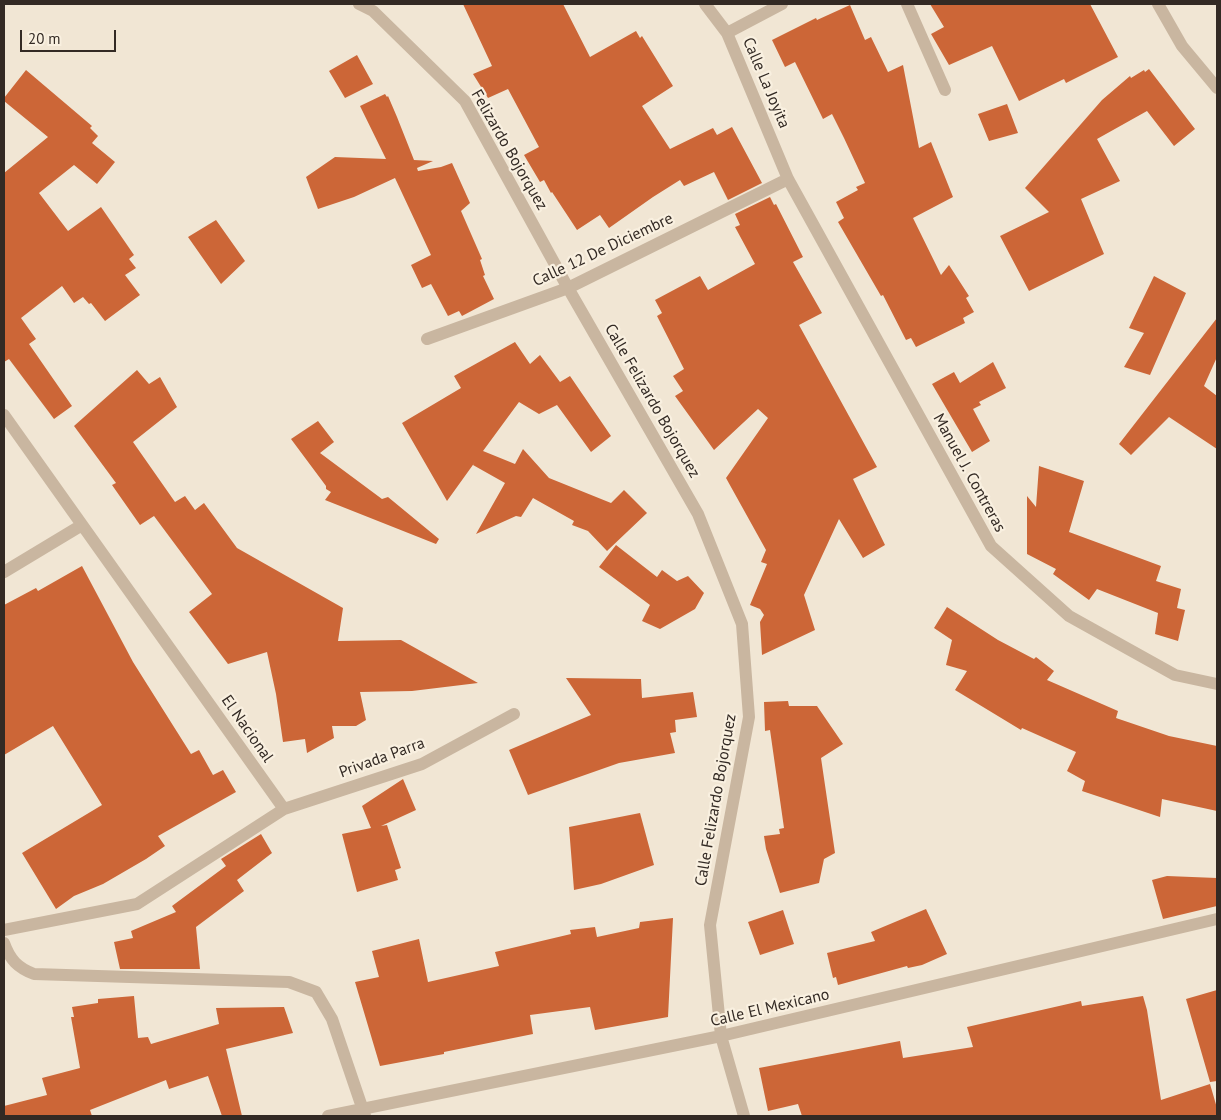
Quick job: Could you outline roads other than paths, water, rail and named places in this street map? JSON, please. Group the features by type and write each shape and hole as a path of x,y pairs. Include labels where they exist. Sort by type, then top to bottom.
{"street":[{"name":"Felizardo Bojorquez","path":"359,4 373,12 465,101 568,288"},
{"name":"Calle La Joyita","path":"705,4 727,33 788,179"},
{"path":"727,33 782,4"},
{"path":"907,4 945,90"},
{"path":"1158,4 1182,46 1217,88"},
{"name":"Calle 12 De Diciembre","path":"427,339 568,288 788,179"},
{"name":"Manuel J. Contreras","path":"788,179 991,546 1069,616 1175,674 1217,684"},
{"name":"Calle Felizardo Bojorquez","path":"568,288 698,514 742,624 749,717 710,925 722,1036 744,1116"},
{"name":"El Nacional","path":"4,415 284,810"},
{"path":"4,572 82,525"},
{"name":"Privada Parra","path":"284,810 422,764 514,714"},
{"path":"4,930 138,904 284,810"},
{"name":"Calle El Mexicano","path":"328,1116 364,1112 722,1036 1217,920"},
{"path":"4,944 8,955 22,970 34,974 289,982 316,992 332,1019 364,1112"}]}
